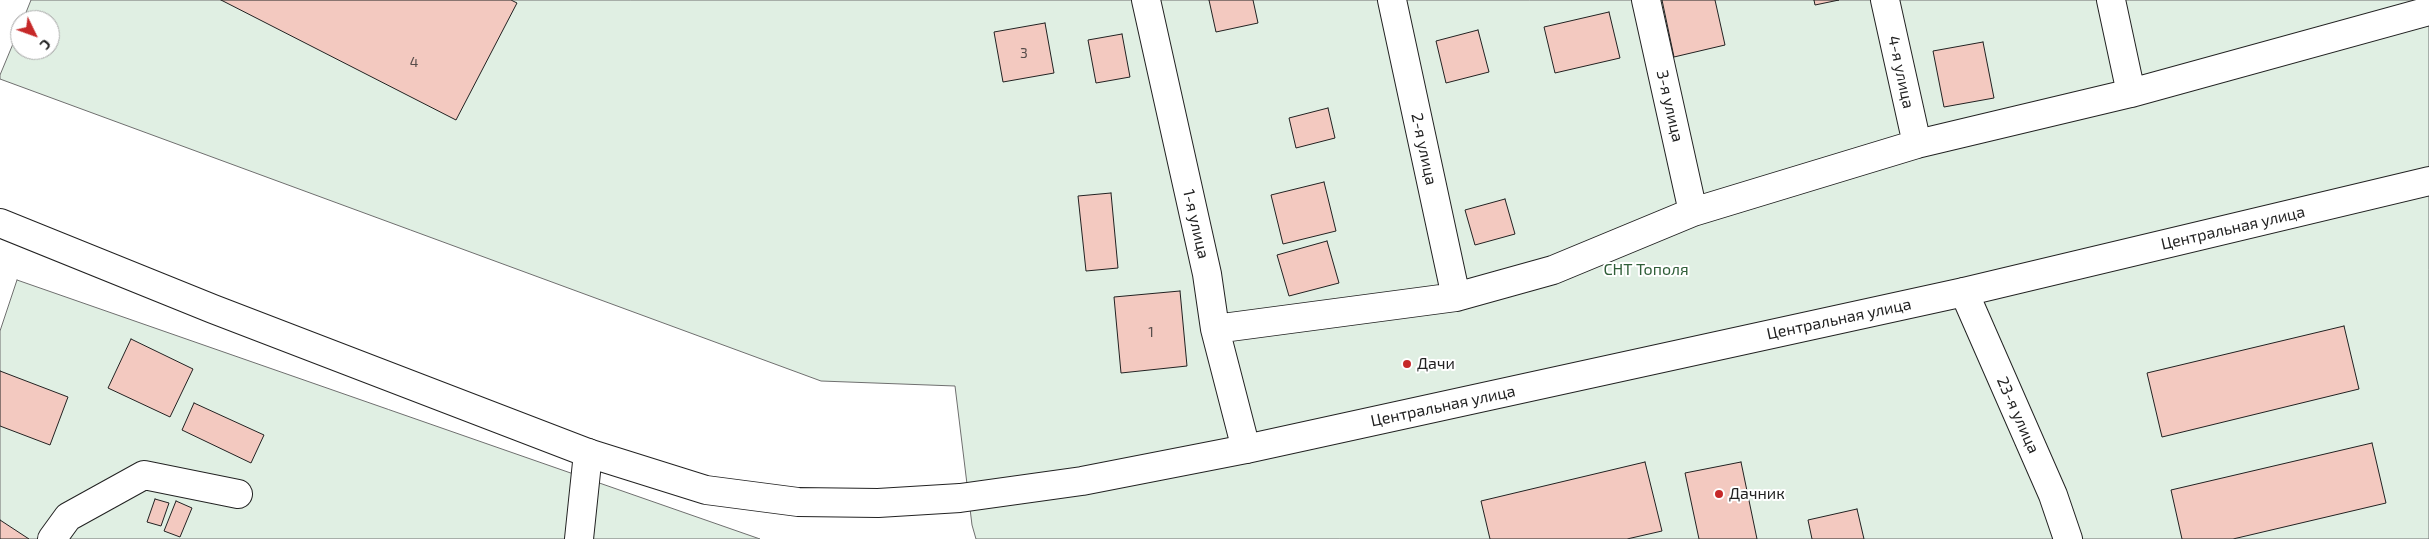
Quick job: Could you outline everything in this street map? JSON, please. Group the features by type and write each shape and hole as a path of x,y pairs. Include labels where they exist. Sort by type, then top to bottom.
{"street":[{"name":"1-я улица","path":"1146,0 1207,274 1215,330 1246,449"},
{"name":"2-я улица","path":"1392,0 1456,297"},
{"name":"3-я улица","path":"1646,0 1694,212"},
{"name":"4-я улица","path":"1885,0 1917,144"},
{"path":"2111,0 2131,93"},
{"path":"1215,330 1456,297 1553,270 1694,212 1917,144 2131,93 2392,11 2429,11"},
{"name":"Центральная улица","path":"0,223 213,309 588,453 706,490 798,502 878,503 960,498 1082,482 1246,449 1964,292 2429,181"},
{"name":"23-я улица","path":"1964,292 2053,494 2068,539"},
{"path":"579,539 588,453"},
{"path":"52,539 68,517 144,475 238,494"}],"green space":[{"name":"СНТ Тополя","path":"31,0 2429,0 2429,539 976,539 972,525 955,386 821,381 0,79 10,51 10,60 60,60 60,10 27,10"},
{"path":"17,280 760,539 0,539 0,331"}],"building":[{"path":"221,0 511,0 517,3 456,120"},
{"path":"1209,0 1253,0 1258,23 1216,32"},
{"path":"1662,0 1715,0 1725,45 1674,57"},
{"path":"1814,0 1839,0 1815,5"},
{"path":"1609,12 1620,58 1555,73 1544,27"},
{"path":"1045,23 1054,73 1003,82 994,32"},
{"path":"1478,30 1489,72 1446,83 1436,41"},
{"path":"1122,34 1130,77 1096,83 1088,40"},
{"path":"1983,42 1994,98 1944,107 1933,51"},
{"path":"1328,108 1335,138 1296,148 1289,118"},
{"path":"1324,182 1336,231 1283,244 1271,195"},
{"path":"1111,193 1118,268 1086,271 1078,196"},
{"path":"1505,199 1515,234 1475,245 1465,210"},
{"path":"1327,241 1339,283 1289,296 1277,255"},
{"path":"1180,291 1187,366 1121,373 1114,297"},
{"path":"2344,326 2359,389 2162,437 2147,373"},
{"path":"131,339 193,369 170,417 108,388"},
{"path":"0,371 68,397 50,445 0,426"},
{"path":"194,403 264,435 251,463 182,430"},
{"path":"2372,443 2386,503 2233,539 2182,539 2171,490"},
{"path":"1645,462 1662,531 1627,539 1490,539 1481,501"},
{"name":"Дачник","path":"1741,462 1757,539 1699,539 1685,473"},
{"path":"155,499 169,503 161,526 147,522"},
{"path":"176,501 192,508 180,537 164,531"},
{"path":"1857,509 1864,539 1812,539 1808,520"},
{"path":"0,520 29,539 0,539"}],"place":[{"name":"Дачи","path":"1407,364"},
{"name":"Дачник","path":"1719,494"}]}
